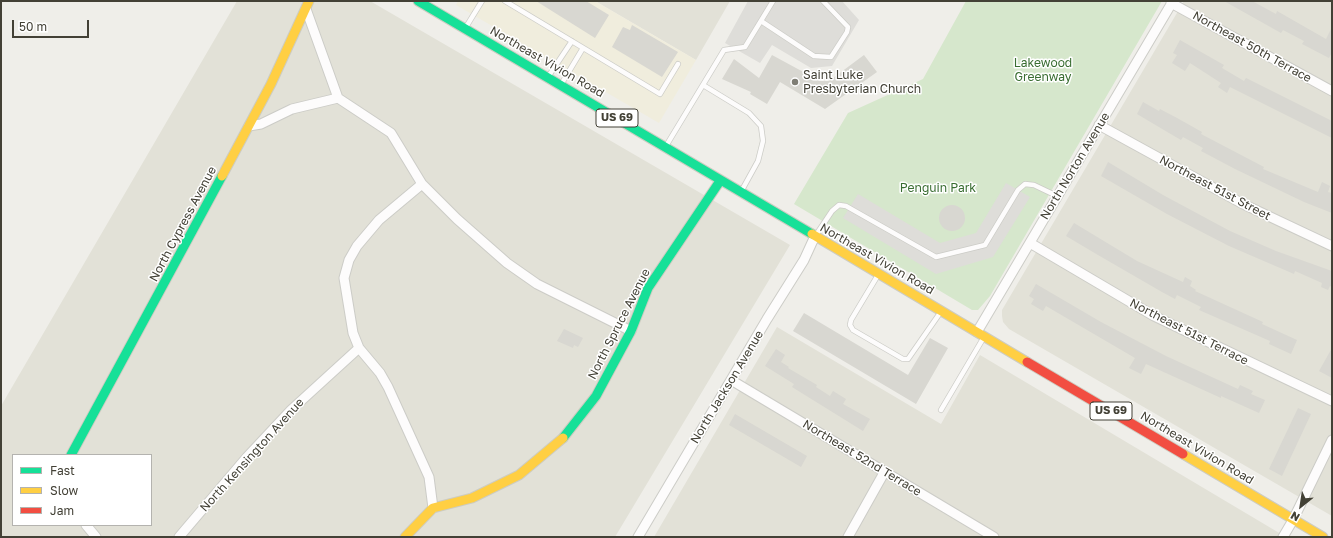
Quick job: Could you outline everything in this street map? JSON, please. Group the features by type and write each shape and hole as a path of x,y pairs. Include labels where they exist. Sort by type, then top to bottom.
{"main road":[{"name":"Northeast Vivion Road","path":"418,1 666,146 720,181 879,273 1323,537"},
{"name":"North Cypress Avenue","path":"72,454 272,84 308,5"},
{"name":"North Spruce Avenue","path":"433,508 472,498 496,488 518,475 553,448 571,430 596,396 614,364 648,288 720,181"},
{"path":"405,537 433,508"}],"street":[{"name":"Northeast 50th Terrace","path":"1172,2 1332,91"},
{"name":"North Norton Avenue","path":"981,334 1057,196 1172,2"},
{"path":"308,5 338,98 392,132 422,184 478,238 537,284 630,331"},
{"path":"249,126 261,124 292,109 338,98"},
{"name":"Northeast 51st Street","path":"1099,125 1243,204 1332,246"},
{"path":"422,184 379,220 357,246 349,260 344,278 353,333 359,348 380,373 388,387 429,477 433,508"},
{"name":"North Jackson Avenue","path":"638,537 730,380 804,260 815,236"},
{"name":"Northeast 51st Terrace","path":"1030,243 1154,316 1332,402"},
{"name":"North Kensington Avenue","path":"179,537 247,457 291,410 359,348"},
{"name":"Northeast 52nd Terrace","path":"730,380 994,537"},
{"path":"1283,537 1293,520 1332,440"},
{"path":"848,537 885,472"},
{"path":"87,526 96,537"}],"lane":[{"path":"465,29 482,1"},
{"path":"505,1 660,94 678,64"},
{"path":"666,146 724,50 745,46 773,1"},
{"path":"760,21 814,56 831,57 847,32 848,27 823,1"},
{"path":"548,77 572,41"},
{"path":"561,85 583,48"},
{"path":"703,85 749,113 761,126 763,141 758,161 741,193"},
{"path":"815,236 832,211 839,205 846,206 936,257 985,245 1018,190 1025,184 1034,185 1057,196"},
{"path":"879,273 851,320 850,325 853,330 903,359 908,359 941,310"},
{"path":"942,410 981,334"}],"shaded area":[{"path":"237,1 370,1 790,245 615,537 1,537 1,406"},
{"path":"458,1 595,1 696,60 659,123 456,5"},
{"path":"595,1 730,1 696,60"},
{"path":"748,1 842,1 859,20 832,66 811,68 772,45 760,63 725,43"},
{"path":"1184,1 1332,1 1332,516 1009,329 1003,322 1002,310"},
{"path":"1006,183 1030,197 993,257 936,274 843,218 858,194 940,243 976,233"},
{"path":"777,327 941,424 980,355 1286,537 654,537"}],"green space":[{"name":"Penguin Park","path":"966,1 1162,1 990,296 978,310 972,310 794,204 848,113 923,79"}],"building":[{"path":"536,1 586,1 609,15 595,38"},
{"path":"1224,1 1252,1 1276,14 1277,11 1326,39 1332,27 1332,52 1329,58 1302,44 1304,41 1283,30 1281,33"},
{"path":"632,25 678,52 662,77 612,47 623,27 630,30"},
{"path":"1180,40 1224,65 1222,68 1244,81 1246,78 1332,121 1332,138 1230,87 1227,93 1218,87 1221,83 1190,63 1185,71 1172,63 1177,55 1173,53"},
{"name":"Saint Luke Presbyterian Church","path":"772,55 820,81 829,81 864,55 877,72 825,109 780,82 767,104 750,94 751,92 722,79 734,59 759,78"},
{"path":"1143,102 1159,111 1160,109 1177,118 1202,132 1201,134 1264,167 1263,169 1318,192 1322,182 1330,186 1328,192 1332,193 1332,213 1304,202 1235,169 1201,151 1203,148 1183,137 1181,140 1169,133 1137,114"},
{"path":"1108,162 1163,195 1230,231 1276,251 1332,271 1332,287 1330,286 1328,290 1321,287 1322,283 1295,271 1294,274 1229,246 1167,214 1101,176"},
{"path":"952,205 961,209 965,218 961,227 952,231 943,227 939,218 943,209"},
{"path":"1074,223 1137,261 1183,282 1185,277 1192,281 1190,286 1196,290 1195,291 1263,322 1262,324 1297,340 1291,354 1269,344 1270,341 1199,310 1201,307 1177,295 1175,299 1066,236"},
{"path":"1036,284 1101,322 1166,356 1238,389 1240,385 1253,391 1251,394 1265,400 1259,413 1221,396 1221,398 1146,364 1141,374 1129,368 1135,358 1046,306 1043,311 1031,304 1034,299 1029,296"},
{"path":"804,313 908,375 930,338 948,348 916,404 793,331"},
{"path":"564,329 583,338 578,347 574,345 573,348 557,341"},
{"path":"1332,348 1332,378 1319,371"},
{"path":"776,349 785,355 781,362 789,367 788,368 817,385 816,387 830,396 833,391 846,399 843,404 870,419 863,431 792,387 794,384 765,366"},
{"path":"1298,408 1311,414 1282,476 1269,469"},
{"path":"735,414 807,456 801,467 729,425"}],"traffic: fast":[{"path":"418,1 812,234"},
{"path":"72,454 222,176"},
{"path":"563,438 596,396 631,331 648,288 720,181"}],"traffic: slow":[{"path":"222,176 271,84 309,1"},
{"path":"812,234 1027,362"},
{"path":"405,537 433,508 472,498 519,475 563,438"},
{"path":"1183,454 1323,537"}],"traffic: jam":[{"path":"1027,362 1183,454"}],"place":[{"name":"Saint Luke Presbyterian Church","path":"795,82"}],"park label":[{"name":"Lakewood Greenway","path":"1043,70"}]}
